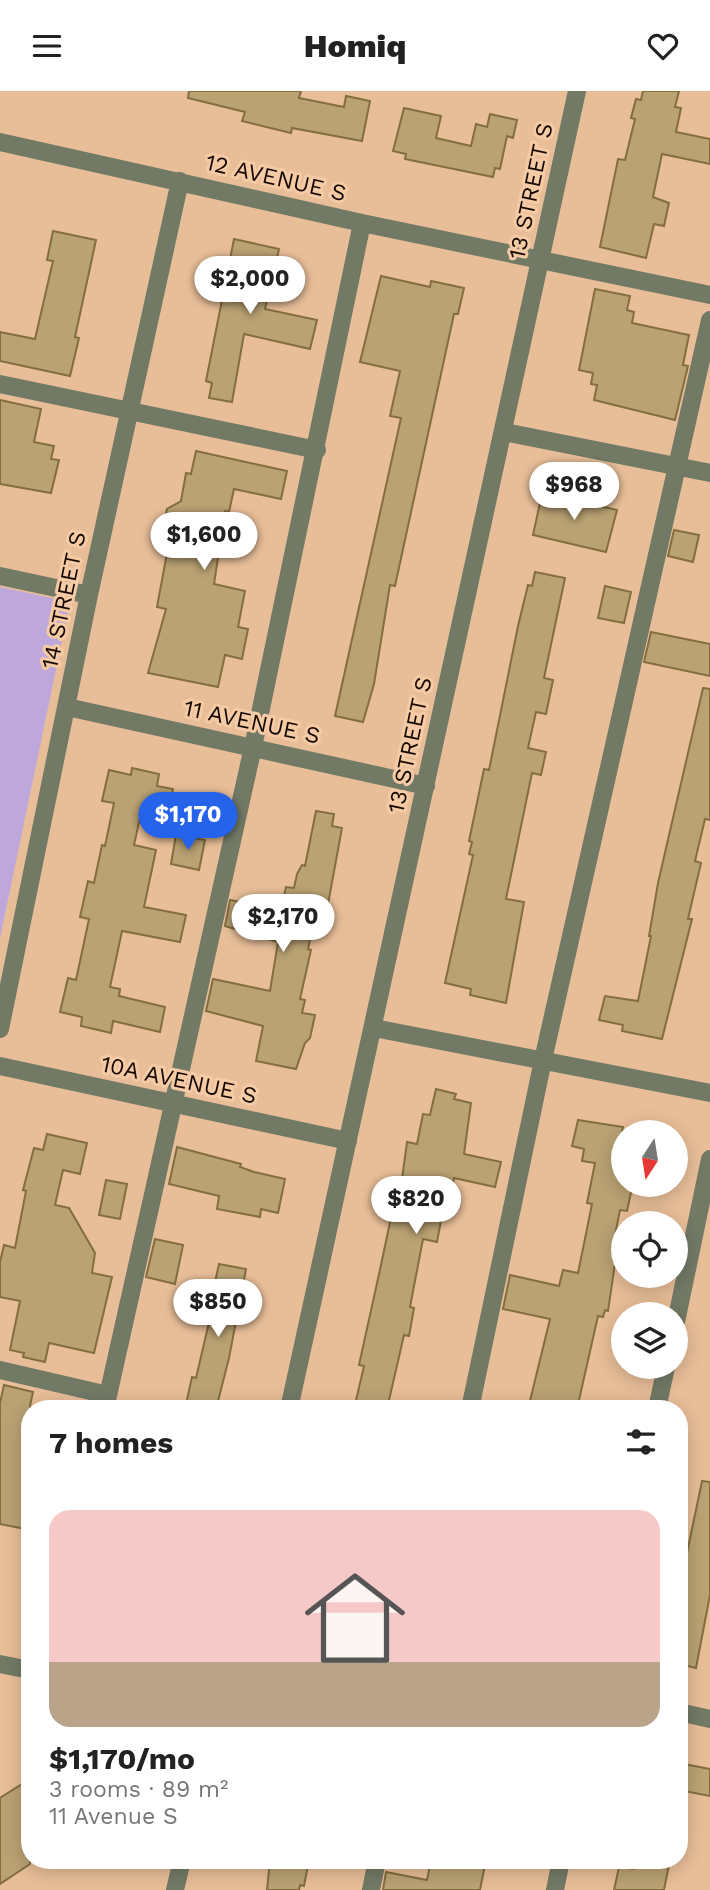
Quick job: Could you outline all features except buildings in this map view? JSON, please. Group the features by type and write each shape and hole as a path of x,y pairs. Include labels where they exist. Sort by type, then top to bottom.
{"street":[{"name":"13 STREET S","path":"291,1400 578,91"},
{"name":"12 AVENUE S","path":"0,142 362,223 710,295"},
{"name":"14 STREET S","path":"0,1029 89,595 180,181"},
{"path":"107,1400 253,747 317,450 362,223"},
{"path":"472,1400 543,1061 710,320"},
{"path":"0,384 317,450"},
{"path":"504,432 710,473"},
{"path":"0,576 89,595"},
{"name":"11 AVENUE S","path":"67,707 426,786"},
{"path":"374,1028 710,1093"},
{"name":"10A AVENUE S","path":"0,1066 348,1141"},
{"path":"680,1302 710,1159"},
{"path":"0,1370 100,1400"},
{"path":"659,1400 663,1379"},
{"path":"0,1664 21,1668"},
{"path":"688,1714 710,1719"},
{"path":"175,1890 180,1869"},
{"path":"371,1890 375,1869"},
{"path":"555,1890 559,1869"}],"shaded area":[{"path":"0,587 70,602 0,938"}]}
